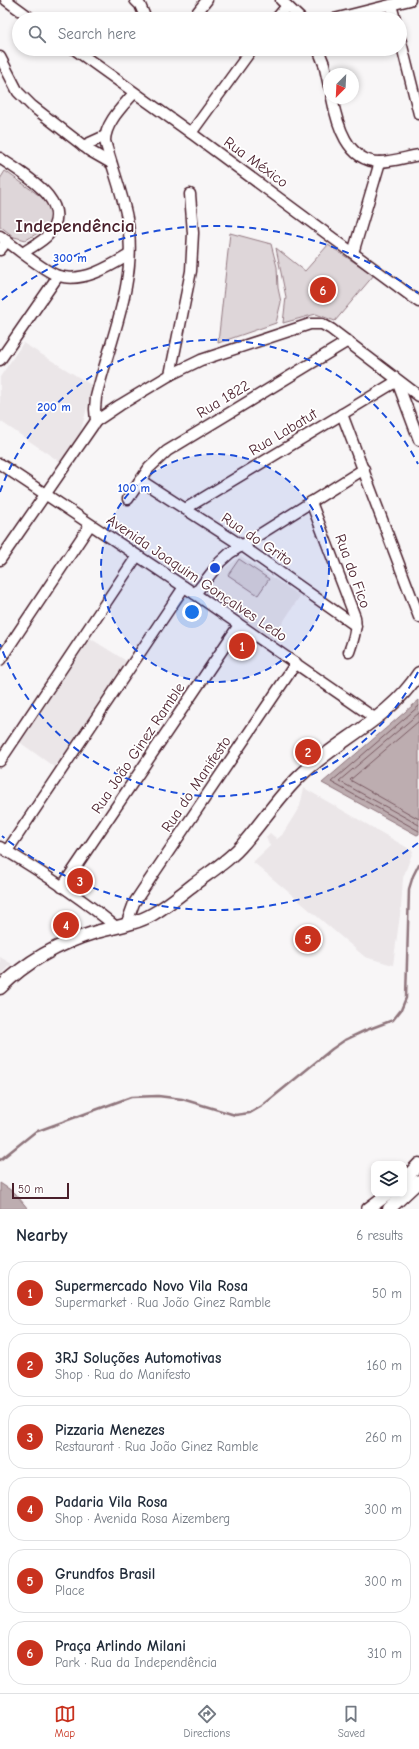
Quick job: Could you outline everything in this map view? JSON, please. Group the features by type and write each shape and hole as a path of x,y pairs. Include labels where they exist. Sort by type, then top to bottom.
{"main road":[{"path":"0,988 26,966 43,955 72,941 121,926 153,914 234,854 300,776 326,754 376,719 405,692 419,673"},
{"path":"407,1177 419,1164"},
{"path":"389,1209 419,1181"},
{"path":"368,1209 384,1197"}],"street":[{"path":"6,0 22,12"},
{"path":"135,0 140,5 143,12"},
{"path":"198,12 207,0"},
{"path":"362,12 410,0"},
{"path":"280,12 284,3 294,12"},
{"path":"391,5 393,12"},
{"path":"407,54 414,71 419,114"},
{"name":"Rua México","path":"84,56 191,133 419,302"},
{"path":"191,133 247,56"},
{"path":"321,56 325,68"},
{"path":"0,57 13,83 24,99 83,146 111,163"},
{"path":"96,421 96,397 123,297 129,255 127,218 111,163 105,136 110,124 134,93"},
{"path":"333,104 337,124 344,137 357,154 380,162 419,155"},
{"path":"83,146 105,136"},
{"path":"0,158 44,190 52,199 55,208 56,217 54,226 48,236 23,253"},
{"path":"353,253 380,162"},
{"path":"170,375 191,271 193,233 190,194"},
{"path":"0,250 3,238 58,276 78,278 95,273 129,255"},
{"path":"0,360 58,276"},
{"path":"0,560 96,421 170,375 215,355 316,323 327,326 397,381 419,396"},
{"name":"Rua 1822","path":"128,499 140,480 157,459 167,451 348,341"},
{"path":"397,381 419,440"},
{"name":"Rua Labatut","path":"185,510 397,381"},
{"path":"342,414 419,617"},
{"name":"Avenida Joaquim Gonçalves Ledo","path":"0,464 195,594 376,719"},
{"path":"195,594 220,562 241,545 364,469"},
{"name":"Rua do Grito","path":"140,480 241,545 356,626"},
{"name":"Rua do Fico","path":"311,502 355,617 356,626 350,652"},
{"path":"0,660 90,525"},
{"path":"0,761 137,556"},
{"path":"121,926 102,915 4,849 184,587"},
{"name":"Rua João Ginez Ramble","path":"62,887 239,625"},
{"name":"Rua do Manifesto","path":"121,926 134,903 296,663"}],"shaded area":[{"path":"5,171 47,201 51,212 50,224 26,240 14,237 0,226 0,179"},
{"path":"230,233 271,244 277,267 278,288 281,302 276,323 218,343"},
{"path":"328,245 374,275 335,321 316,314 283,323 286,297 276,248 305,271"},
{"path":"23,343 93,386 80,434 60,462 0,421 0,377"},
{"path":"241,556 300,596 272,639 207,595 206,591 220,572"},
{"path":"239,559 269,579 258,595 228,575"},
{"path":"88,637 128,662 57,769 18,741"},
{"path":"304,788 413,851 403,878 401,908 393,965 365,957 253,862 270,846 266,837 270,833 277,839 282,835 300,806"},
{"path":"0,957 12,964 0,976"}],"water":[{"path":"419,700 419,834 417,835 322,783"},
{"path":"0,1183 15,1193 28,1209 0,1209"}],"waterway":[{"path":"0,1160 35,1132 131,1097 158,1096 182,1099 235,1115 250,1113 262,1106 345,1040 393,1020 401,1010 406,998 409,889 419,864"}],"place":[{"name":"Praça Arlindo Milani","path":"323,290"},
{"name":"Supermercado Novo Vila Rosa","path":"242,646"},
{"name":"3RJ Soluções Automotivas","path":"308,752"},
{"name":"Pizzaria Menezes","path":"80,881"},
{"name":"Padaria Vila Rosa","path":"66,925"},
{"name":"Grundfos Brasil","path":"308,939"}],"district":[{"name":"Independência","path":"75,226"}]}
